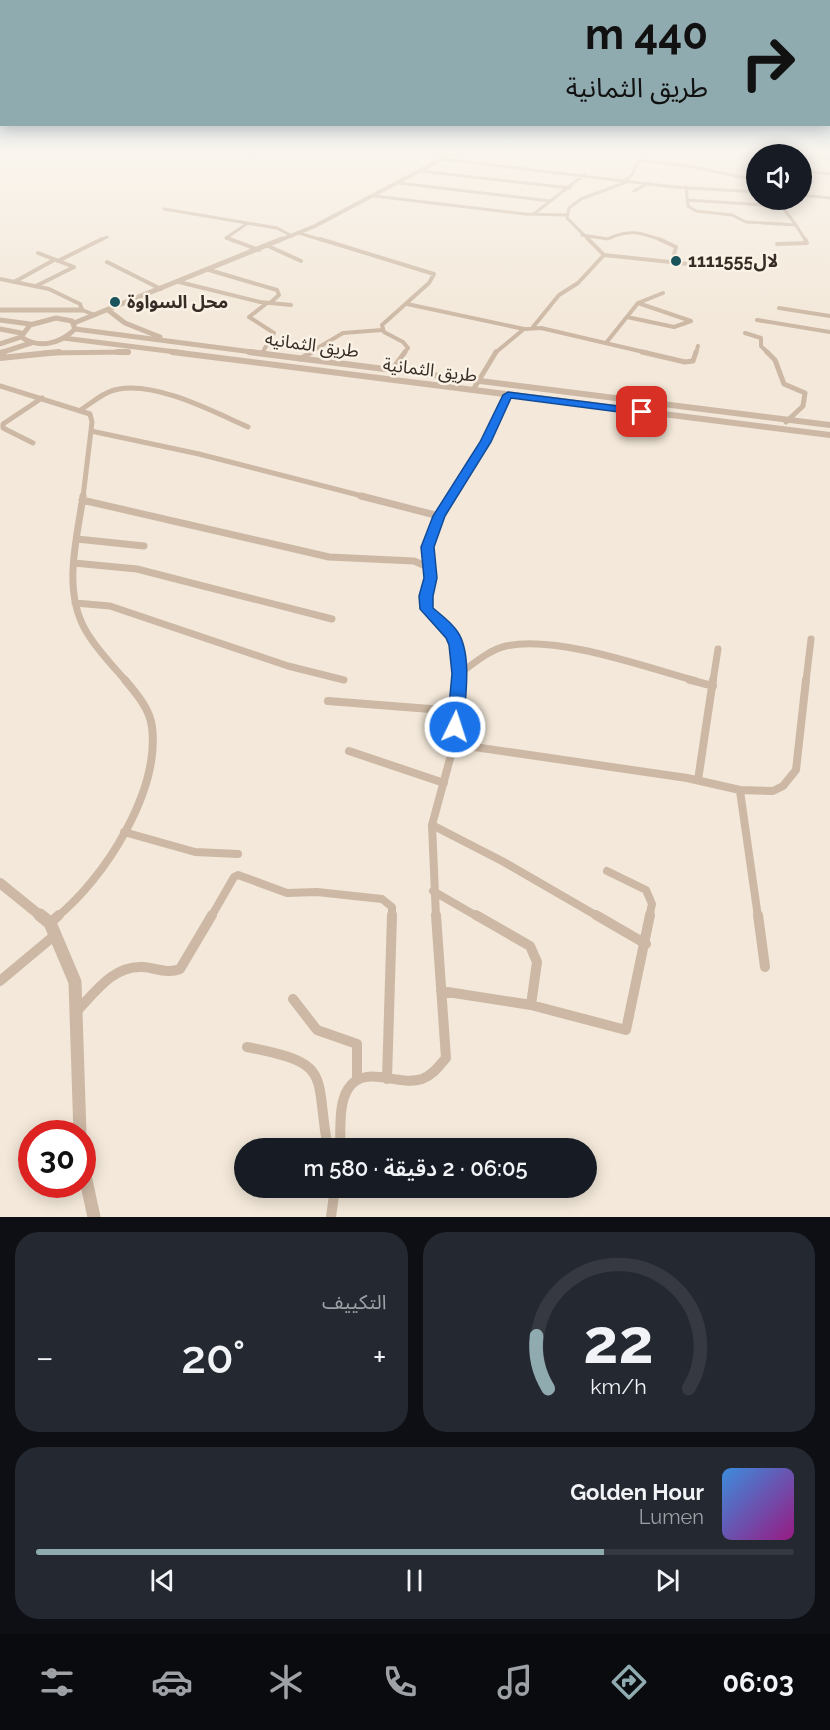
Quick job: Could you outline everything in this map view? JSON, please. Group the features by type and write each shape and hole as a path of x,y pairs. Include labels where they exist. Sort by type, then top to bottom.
{"street":[{"path":"164,209 280,229 292,236"},
{"path":"0,353 32,343 63,338 75,326 95,315 259,250 348,209"},
{"path":"481,209 525,214 567,215 582,235 604,255 672,262 735,263"},
{"path":"535,213 541,209"},
{"path":"567,215 569,209"},
{"path":"691,209 729,214 746,222 796,225"},
{"path":"777,244 808,242 784,210"},
{"path":"248,223 226,238 259,250"},
{"path":"582,235 608,239 615,233 625,232 670,242 676,247 672,262"},
{"path":"299,233 434,274 433,279 382,326 382,330"},
{"path":"14,282 107,237"},
{"path":"268,246 301,261"},
{"path":"36,286 74,268 38,253"},
{"path":"533,327 560,295 578,283 604,255"},
{"path":"107,262 161,289"},
{"path":"209,270 278,291 279,295 249,316 274,333 262,354"},
{"path":"0,279 36,286 70,297 82,306 82,310"},
{"path":"179,282 291,306"},
{"path":"606,343 638,303 663,292"},
{"path":"627,317 674,327 691,321 668,311 638,303"},
{"path":"406,304 525,329"},
{"path":"779,308 830,316"},
{"path":"0,310 82,310 95,315"},
{"path":"108,310 125,323 174,342"},
{"name":"طريق الثمانيه","path":"30,324 56,318 75,326 174,342 786,422 830,425"},
{"path":"0,320 30,324"},
{"path":"757,320 830,332"},
{"path":"0,344 21,335 30,324"},
{"path":"473,390 495,353 525,329 533,327 685,362 693,361 698,346"},
{"path":"0,329 21,335 32,343"},
{"path":"300,359 342,334 382,330 408,348 391,371"},
{"path":"745,333 761,338 761,346 773,357 784,384 806,393 803,406 786,422"},
{"name":"طريق الثمانية","path":"63,338 830,435"},
{"path":"0,358 67,351 163,351"},
{"path":"0,386 82,409 90,414 91,431 74,563 75,603 85,628 133,690 152,719 152,765 124,832 80,897 0,981"},
{"path":"82,409 112,392 127,389 178,399 248,427"},
{"path":"341,1138 347,1090 357,1080 369,1076 422,1081 437,1072 446,1058 431,848 432,825 454,744 459,674 456,645 452,634 427,609 430,568 428,547 439,516 486,442 508,395"},
{"path":"33,442 3,428 3,424 42,398"},
{"path":"91,431 210,456 439,516"},
{"path":"82,500 328,557 414,561 430,568"},
{"path":"77,539 144,546"},
{"path":"74,563 136,569 332,619"},
{"path":"75,603 110,606 288,666 344,680"},
{"path":"454,744 539,754 698,780 740,791 775,791 786,784 796,770 811,639"},
{"path":"459,674 492,652 505,647 543,645 713,686"},
{"path":"698,780 718,649"},
{"path":"328,701 456,711"},
{"path":"349,751 444,783"},
{"path":"740,791 765,966"},
{"path":"432,825 502,861 646,944"},
{"path":"124,832 186,849 227,855 238,854"},
{"path":"441,991 531,1005 626,1030 646,944 652,904 646,890 607,872"},
{"path":"78,1010 108,979 125,968 141,966 172,972 180,969 234,877 238,875 287,893 317,892 382,899 392,906 387,1079"},
{"path":"0,883 52,929 75,982 78,1010 80,1120"},
{"path":"434,891 530,946 537,962 531,1005"},
{"path":"293,999 312,1026 322,1034 350,1038 357,1044 357,1080"},
{"path":"247,1047 296,1057 312,1070 320,1083 327,1138"},
{"path":"89,1198 93,1217"},
{"path":"331,1217 334,1198"}],"place":[{"name":"1111555لال","path":"676,261"},
{"name":"محل السواوة","path":"115,302"}],"route":[{"path":"455,727 459,674 456,645 452,634 427,609 426,596 431,578 428,547 439,516 486,442 508,395 642,412"}]}
